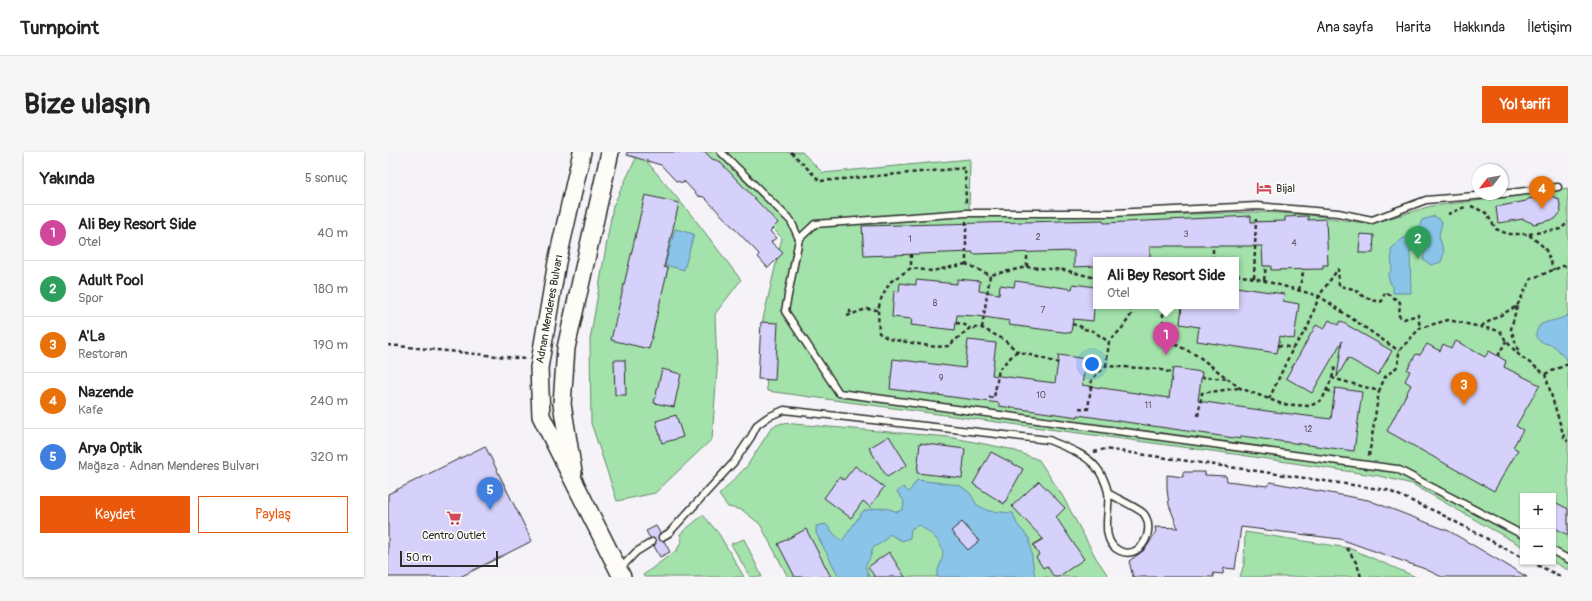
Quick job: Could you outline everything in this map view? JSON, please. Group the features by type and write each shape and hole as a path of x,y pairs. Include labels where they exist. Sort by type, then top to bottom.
{"main road":[{"name":"Adnan Menderes Bulvarı","path":"582,152 558,262 540,360 541,416 565,467 620,574"},
{"name":"Adnan Menderes Bulvarı","path":"575,484 562,404 566,348 610,152"}],"lane":[{"path":"721,152 791,220 799,239 785,311 839,393 1397,469 1520,533"},
{"path":"1508,193 1558,187"},
{"path":"799,239 815,224 966,213 1113,213 1257,206 1338,213 1372,220 1426,200 1472,196"},
{"path":"662,537 668,533 734,462 752,437 757,426 768,416 784,410 1049,440 1082,455 1096,467 1108,493 1107,533 1111,542 1117,549 1124,552 1138,549 1144,544 1149,533 1149,521 1143,512 1108,493"},
{"path":"620,574 636,552 652,542"},
{"path":"1556,553 1568,559"}],"path":[{"path":"791,152 820,181 966,168 966,264"},
{"path":"1448,214 1470,205 1486,213 1496,228 1508,234 1528,234 1561,228 1568,222"},
{"path":"1254,278 1256,219"},
{"path":"1411,234 1415,231"},
{"path":"1528,234 1545,248 1554,270"},
{"path":"1417,245 1421,243"},
{"path":"1213,246 1213,257"},
{"path":"1027,252 1027,267"},
{"path":"911,254 911,268"},
{"path":"970,328 948,346 936,347 888,339 879,333 878,310 880,299 890,282 911,268 932,271 966,264 990,276 1027,267 1064,270 1093,277"},
{"path":"1264,280 1266,266"},
{"path":"1519,355 1511,330 1517,306 1531,279 1563,266 1568,267"},
{"path":"1300,290 1304,269"},
{"path":"1269,399 1293,348 1308,327 1319,296 1338,269 1339,286 1354,290 1364,297 1379,302 1382,301 1385,292 1400,302 1399,316 1404,319 1418,315 1420,328"},
{"path":"982,328 990,276"},
{"path":"1239,276 1264,280 1319,296 1399,352"},
{"path":"1481,326 1517,306"},
{"path":"847,316 851,313 866,309 878,310"},
{"path":"1079,408 1088,409 1092,379 1106,366 1109,342 1123,327 1131,315 1130,309"},
{"path":"1163,309 1163,325 1171,342 1198,356 1240,388 1282,404 1310,406 1322,400 1336,367"},
{"path":"1367,465 1379,391 1385,377 1398,366 1399,352 1420,328 1448,320 1500,331 1506,341 1519,355 1545,374 1565,440 1568,441"},
{"path":"956,323 963,324 970,328 982,328 1003,339 1016,351 1058,363"},
{"path":"1072,324 1092,331 1109,342"},
{"path":"1498,356 1506,341"},
{"path":"388,345 540,360"},
{"path":"1278,345 1293,348"},
{"path":"990,397 994,398 999,369 1016,351"},
{"path":"1545,374 1568,364"},
{"path":"1085,367 1106,366 1158,369 1172,373"},
{"path":"1201,377 1228,379"},
{"path":"1332,378 1379,391"},
{"path":"1198,416 1202,393 1240,388"},
{"path":"1327,390 1334,393"},
{"path":"1082,455 1105,449 1387,490 1439,513 1520,556"},
{"path":"1347,548 1357,564 1361,577"},
{"path":"1537,565 1562,577"}],"green space":[{"path":"639,152 697,222 741,280 715,314 717,371 712,439 655,493 617,501 591,423 590,340 613,206"},
{"path":"696,152 802,152 823,173 970,159 969,216 1159,215 1260,212 1310,215 1371,224 1431,206 1484,200 1508,200 1508,197 1568,188 1568,570 1556,564 1556,493 1520,493 1520,545 1412,484 1379,476 1241,455 767,391 763,319 782,238"},
{"path":"782,423 949,437 1010,449 1039,460 1062,495 1096,558 1109,577 788,577 760,524 742,510 728,507 719,495 747,466 772,427"},
{"path":"703,515 719,534 744,577 644,577 643,575 677,550 682,540 680,534"},
{"path":"1245,532 1349,548 1416,577 1240,577 1244,564"},
{"path":"744,539 762,577 750,577 731,544"}],"water":[{"path":"1435,216 1442,222 1439,236 1444,253 1441,262 1431,265 1423,259 1425,250 1429,245 1428,241 1420,241 1417,233 1422,220"},
{"path":"675,229 694,234 684,270 665,265"},
{"path":"1412,235 1416,243 1410,252 1411,293 1393,293 1393,286 1390,283 1388,275 1392,269 1391,249 1402,239"},
{"path":"1568,315 1568,361 1555,347 1540,341 1536,336 1540,325"},
{"path":"917,480 959,485 970,493 977,505 989,511 1013,513 1017,524 1029,538 1035,577 937,577 943,554 942,548 940,543 928,531 919,525 911,529 910,538 902,541 889,534 884,541 873,548 870,558 865,566 869,577 839,577 816,533 816,526 826,524 842,541 863,511 880,508 897,512 903,509 904,501 897,492 903,487 909,492"}],"building":[{"path":"627,152 705,152 712,159 719,161 778,223 770,231 776,238 771,242 783,253 768,268 758,257 759,254 704,197 698,196 684,181 684,183 676,181 661,165 627,155"},
{"path":"645,195 679,203 664,267 668,268 649,349 611,340"},
{"path":"1549,195 1559,199 1561,212 1555,219 1534,224 1523,219 1498,223 1496,207"},
{"path":"1251,216 1251,222 1285,221 1285,217 1308,216 1308,220 1326,219 1328,265 1323,265 1323,269 1271,270 1271,266 1263,266 1262,246 1150,246 1150,257 1093,257 1093,266 1074,267 1074,251 973,254 973,252 864,256 862,226 1103,220 1104,223"},
{"path":"1360,234 1374,235 1373,253 1359,253"},
{"path":"957,279 980,281 979,291 999,294 1000,285 1014,287 1015,281 1072,289 1073,284 1093,287 1093,321 1073,319 1071,333 1009,325 1010,321 977,316 957,315 955,330 911,325 912,319 892,317 894,291 899,292 900,283 916,285 916,280 957,284"},
{"path":"1239,287 1284,294 1283,301 1299,304 1294,339 1280,336 1277,353 1197,341 1199,327 1180,324 1182,309 1239,309"},
{"path":"1329,320 1338,325 1340,321 1392,351 1378,375 1348,358 1337,377 1342,341 1312,393 1286,378 1316,325 1324,329"},
{"path":"761,322 778,323 775,380 758,379"},
{"path":"968,340 996,343 992,375 1055,383 1059,355 1086,359 1082,385 1169,398 1173,368 1202,372 1198,401 1331,419 1335,388 1362,392 1354,451 1241,436 1241,439 1078,415 1078,417 999,406 999,403 890,389 893,359 965,368"},
{"path":"1456,341 1485,357 1489,351 1506,361 1504,367 1540,385 1516,426 1523,430 1513,447 1518,450 1494,491 1387,431 1411,385 1405,381 1410,371 1407,370 1416,354 1420,355 1427,344 1440,351 1443,344 1451,348"},
{"path":"614,360 625,360 626,395 615,395"},
{"path":"662,369 681,374 674,407 654,403"},
{"path":"676,415 683,437 662,443 656,421"},
{"path":"889,436 907,465 887,477 869,448"},
{"path":"920,443 965,449 962,478 917,473"},
{"name":"Centro Outlet","path":"485,446 532,541 460,577 388,577 388,494"},
{"path":"991,452 1023,469 1004,504 973,484"},
{"path":"855,466 884,487 870,507 863,501 851,518 824,498 839,477 844,480"},
{"path":"1183,472 1205,472 1205,475 1226,476 1227,481 1267,486 1270,482 1368,500 1449,531 1527,577 1442,577 1425,569 1340,539 1241,527 1235,569 1224,568 1223,574 1213,573 1214,577 1133,577 1129,561 1143,551 1148,545 1156,531 1155,527 1178,528 1169,505 1167,475 1183,477"},
{"path":"1039,481 1065,508 1056,517 1084,559 1058,577 1054,577 1047,566 1043,568 1036,557 1039,555 1033,545 1043,539 1012,506"},
{"path":"1556,503 1568,509 1568,535 1556,529"},
{"path":"962,522 979,541 968,550 951,531"},
{"path":"656,526 660,533 658,539 664,541 670,552 660,557 654,546 656,540 650,538 646,531"},
{"path":"806,529 831,577 795,577 778,544"},
{"path":"889,552 905,577 875,577 868,567"}],"place":[{"name":"Bijal","path":"1264,188"},
{"name":"Nazende","path":"1542,209"},
{"name":"Adult Pool","path":"1418,259"},
{"name":"Ali Bey Resort Side","path":"1166,355"},
{"name":"A'La","path":"1464,405"},
{"name":"Arya Optik","path":"490,510"},
{"name":"Centro Outlet","path":"454,518"}]}
